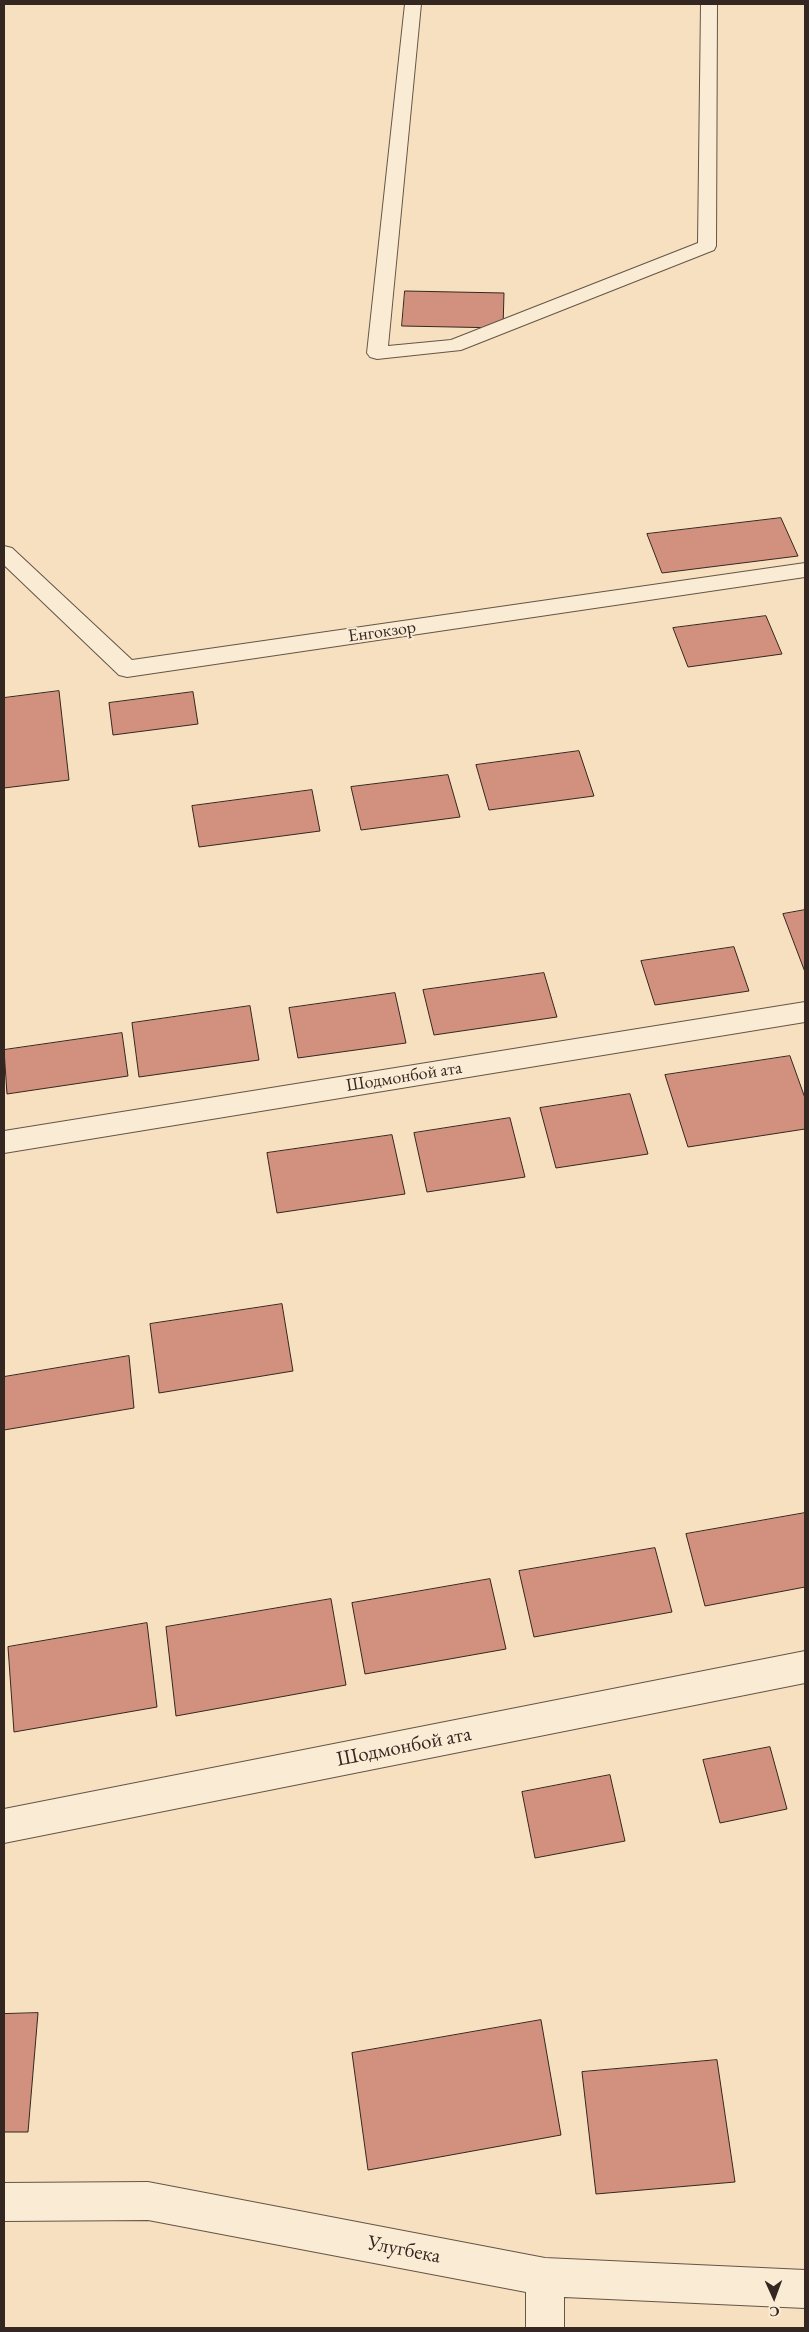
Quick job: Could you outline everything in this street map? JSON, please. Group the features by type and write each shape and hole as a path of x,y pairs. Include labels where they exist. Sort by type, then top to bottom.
{"street":[{"path":"413,4 377,353 454,346 707,246 709,4"},
{"name":"Енгокзор","path":"4,552 127,669 805,570"},
{"name":"Шодмонбой ата","path":"4,1142 805,1012"},
{"name":"Шодмонбой ата","path":"4,1826 805,1668"},
{"name":"Улугбека","path":"4,2202 148,2201 545,2277 805,2289"},
{"path":"545,2277 545,2328"}],"building":[{"path":"405,291 504,293 503,328 402,326"},
{"path":"781,518 798,556 662,573 647,534"},
{"path":"766,616 782,654 688,667 673,628"},
{"path":"59,691 69,780 4,788 4,698"},
{"path":"193,692 198,724 113,735 109,703"},
{"path":"579,751 594,796 489,810 476,765"},
{"path":"448,775 460,817 361,830 351,787"},
{"path":"312,790 320,831 199,847 192,806"},
{"path":"805,910 805,972 783,914"},
{"path":"734,947 749,991 655,1005 641,961"},
{"path":"544,973 557,1017 434,1035 423,990"},
{"path":"395,993 406,1043 298,1058 289,1008"},
{"path":"250,1006 259,1060 139,1077 132,1023"},
{"path":"122,1033 128,1076 7,1094 4,1050"},
{"path":"790,1056 805,1098 805,1129 688,1147 665,1075"},
{"path":"630,1094 648,1154 556,1168 540,1108"},
{"path":"510,1118 525,1177 427,1192 414,1133"},
{"path":"392,1135 405,1194 277,1213 267,1153"},
{"path":"282,1304 293,1371 159,1393 150,1324"},
{"path":"129,1356 134,1408 4,1430 4,1377"},
{"path":"805,1513 805,1587 705,1606 686,1534"},
{"path":"655,1548 672,1612 534,1637 519,1571"},
{"path":"490,1579 506,1649 365,1674 352,1603"},
{"path":"331,1599 346,1685 176,1716 166,1627"},
{"path":"147,1623 157,1707 14,1732 8,1647"},
{"path":"770,1747 787,1809 720,1823 703,1760"},
{"path":"610,1775 625,1841 535,1858 522,1792"},
{"path":"38,2013 28,2132 4,2132 4,2014"},
{"path":"541,2020 561,2135 368,2170 352,2053"},
{"path":"717,2060 735,2182 596,2194 582,2072"}]}
